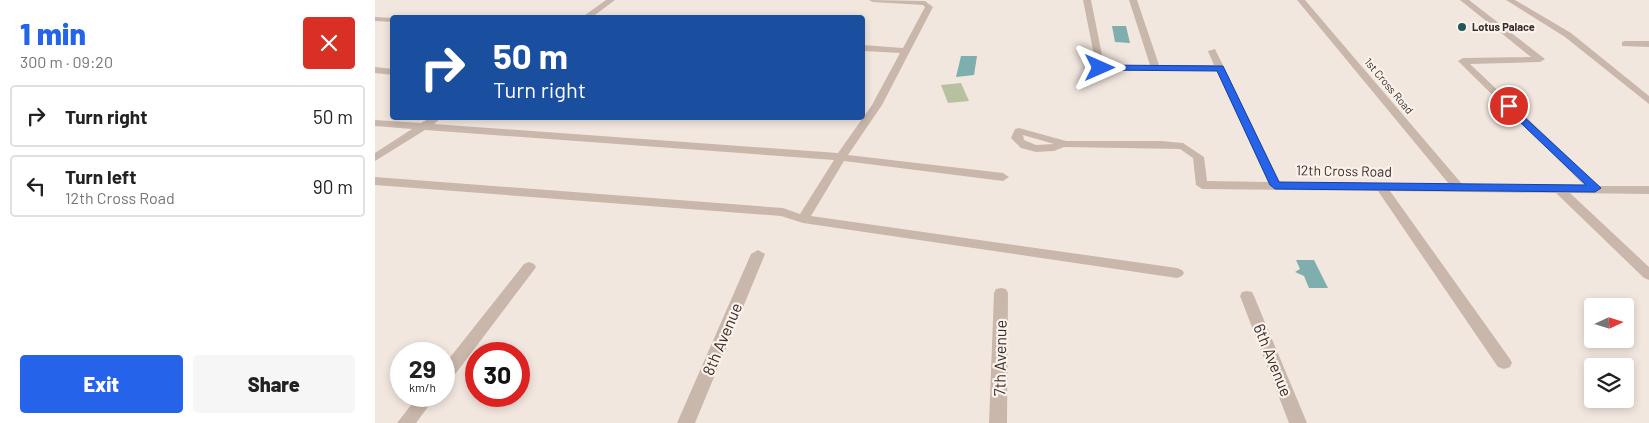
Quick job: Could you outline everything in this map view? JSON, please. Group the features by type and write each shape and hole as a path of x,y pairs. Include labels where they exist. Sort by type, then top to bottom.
{"street":[{"path":"589,15 611,0"},
{"path":"803,219 841,157 877,105 929,7 925,3 873,0"},
{"path":"1087,0 1100,68 1220,68"},
{"path":"1133,0 1155,68"},
{"name":"1st Cross Road","path":"1301,0 1458,187"},
{"path":"1464,0 1540,60 1463,60 1465,64 1595,188"},
{"path":"1510,0 1568,34 1649,101"},
{"path":"375,19 390,20"},
{"path":"1625,44 1649,44"},
{"path":"865,48 905,51"},
{"path":"1212,51 1275,185"},
{"path":"375,70 390,72"},
{"path":"865,104 877,105"},
{"path":"375,158 432,120"},
{"path":"375,123 841,157 1003,177"},
{"name":"12th Cross Road","path":"1018,128 1015,135 1017,140 1031,147 1051,148 1066,144 1183,146 1198,157 1202,185 1649,190"},
{"path":"375,181 783,212 803,219 1177,273"},
{"path":"1381,186 1504,364"},
{"path":"1558,188 1649,275"},
{"name":"8th Avenue","path":"686,423 758,254"},
{"path":"455,362 529,267"},
{"name":"7th Avenue","path":"998,423 1001,293"},
{"name":"6th Avenue","path":"1247,296 1298,423"},
{"path":"406,423 418,407"}],"green space":[{"path":"961,83 969,101 948,103 941,85"}],"water":[{"path":"1112,26 1126,26 1130,43 1115,42"},
{"path":"961,56 977,56 974,75 956,77"},
{"path":"1296,260 1314,260 1328,288 1309,288 1304,276 1295,272 1300,269"}],"place":[{"name":"Lotus Palace","path":"1462,27"}],"route":[{"path":"1100,68 1220,68 1275,185 1595,188 1509,106"}]}
